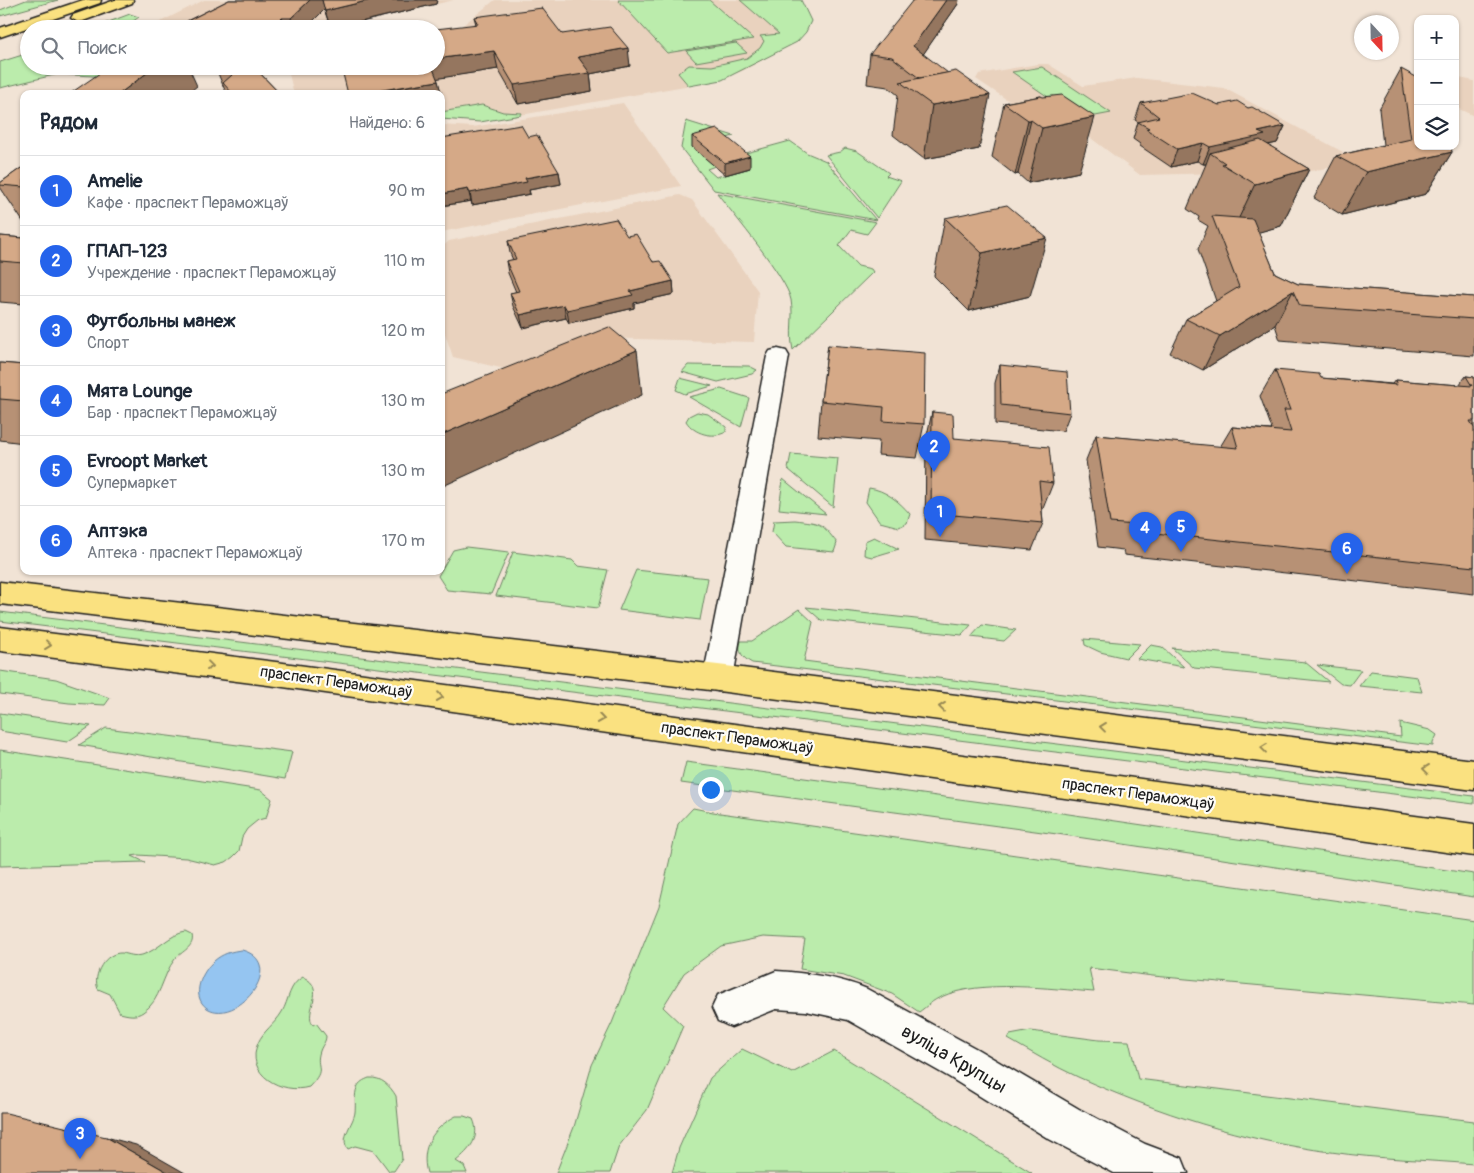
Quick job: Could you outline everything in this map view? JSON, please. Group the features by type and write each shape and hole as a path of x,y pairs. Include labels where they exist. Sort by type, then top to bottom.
{"main road":[{"path":"41,20 70,0"},
{"path":"50,20 95,0"},
{"path":"73,20 127,0"},
{"path":"0,33 20,31"},
{"path":"0,45 20,34"},
{"path":"0,592 718,678 1474,775"},
{"name":"праспект Пераможцаў","path":"0,639 276,674 1474,840"}],"street":[{"path":"718,678 778,356"},
{"name":"вуліца Крупцы","path":"731,1008 776,990 806,992 854,1002 963,1063 1064,1124 1136,1162 1167,1173"}],"shaded area":[{"path":"204,0 454,0 369,20 164,20"},
{"path":"495,0 798,0 796,42 742,71 713,81 486,121 477,106 445,111 445,90 293,90 289,75 445,75 445,51 459,28"},
{"path":"1048,64 1083,86 1137,78 1224,88 1343,152 1333,167 1310,171 1140,175 1076,127 1024,111 976,79 979,74"},
{"path":"1459,78 1474,81 1474,116 1459,109"},
{"path":"623,103 681,186 445,231 445,125 473,127"},
{"path":"680,195 692,200 758,291 754,342 599,338 518,372 453,357 445,334 445,244 449,241"}],"green space":[{"path":"26,0 58,0 0,16 0,10"},
{"path":"618,0 709,0 753,39 667,53"},
{"path":"740,0 801,0 811,21 806,32 797,42 722,80 689,86 678,73 689,65 712,66 747,58 760,48 764,41 760,36 779,34"},
{"path":"130,14 139,17 135,20 114,20"},
{"path":"736,43 747,53 696,62 686,51"},
{"path":"20,56 20,75 54,75 0,88 0,62"},
{"path":"1042,67 1111,113 1080,119 1012,72"},
{"path":"75,75 151,75 145,79"},
{"path":"482,105 503,112 522,113 521,115 480,122 445,119 445,111"},
{"path":"686,121 734,136 693,147 715,166 707,169 716,177 750,168 735,156 790,141 807,153 826,161 876,220 714,190 681,148"},
{"path":"845,148 857,151 889,173 886,176 901,181 877,218 826,155 840,152"},
{"path":"717,193 876,222 867,234 851,230 839,246 858,266 871,269 873,272 793,350 791,337 792,306 787,290 770,262"},
{"path":"688,365 749,366 757,370 752,374 718,382 682,372"},
{"path":"680,378 712,386 685,394 676,390"},
{"path":"721,389 749,398 741,427 689,397"},
{"path":"697,412 708,414 726,427 726,432 710,435 694,429 686,421 689,416"},
{"path":"791,454 838,458 833,507 788,469"},
{"path":"783,479 826,514 779,509"},
{"path":"869,488 886,494 901,505 910,514 907,523 899,527 880,522 866,502"},
{"path":"795,520 815,523 824,527 837,543 834,552 786,547 772,532 774,521"},
{"path":"874,537 899,549 872,557 864,555 865,541"},
{"path":"466,547 509,552 491,594 447,590 438,576 445,575 445,564 453,550"},
{"path":"513,552 572,560 578,566 608,570 598,608 496,596"},
{"path":"636,570 708,578 700,620 619,610"},
{"path":"806,607 971,625 962,635 821,620"},
{"path":"799,609 813,622 804,661 1401,737 1400,723 1430,730 1437,735 1433,746 752,663 744,657 740,651 741,641 752,641"},
{"path":"0,612 1474,796 1474,804 0,621"},
{"path":"982,625 1016,630 1004,641 971,637"},
{"path":"1084,639 1140,644 1126,658 1100,652 1085,645"},
{"path":"1151,645 1162,647 1184,667 1137,659"},
{"path":"1172,648 1305,662 1329,682 1194,668"},
{"path":"1317,665 1361,670 1350,685 1341,684"},
{"path":"0,671 56,679 110,698 105,705 69,703 0,694"},
{"path":"1371,671 1417,677 1422,692 1359,686"},
{"path":"0,713 91,726 67,742 0,731"},
{"path":"106,728 292,752 285,779 79,745"},
{"path":"0,750 261,790 272,799 266,818 258,820 247,829 242,837 239,851 226,862 215,865 186,858 138,855 132,856 145,862 0,866"},
{"path":"686,762 1055,812 1474,874 1474,897 1057,834 681,783"},
{"path":"693,808 1474,920 1474,1005 1153,976 1089,968 1094,992 1016,987 975,988 957,991 941,997 919,1012 892,994 844,976 800,969 805,939 763,937 721,946 684,973 663,1007 683,1026 647,1110 619,1146 610,1173 556,1173 574,1127 592,1065 612,1023 659,906 678,824"},
{"path":"186,932 192,935 192,943 175,959 167,972 158,995 149,1007 140,1014 129,1015 120,1013 110,994 98,989 98,971 110,956 122,953 134,956 142,955 154,950 174,936"},
{"path":"303,977 314,987 315,993 311,1013 313,1025 316,1023 326,1038 320,1051 318,1075 309,1087 298,1089 277,1085 268,1080 256,1064 255,1054 260,1039 282,1012 295,984"},
{"path":"1031,1031 1099,1040 1129,1041 1138,1079 1474,1121 1474,1164 1384,1158 1331,1152 1266,1141 1202,1124 1170,1114 1078,1077 1008,1039 1010,1035"},
{"path":"742,1049 792,1073 834,1051 1032,1173 672,1173 679,1148 710,1078"},
{"path":"369,1078 378,1079 385,1083 396,1096 402,1159 394,1171 389,1171 374,1151 355,1146 348,1149 346,1145 346,1135 355,1112 357,1088 360,1083"},
{"path":"456,1116 473,1119 475,1126 476,1132 473,1143 456,1161 464,1166 467,1173 427,1173 425,1155 430,1139 441,1126"}],"water":[{"path":"242,950 255,957 261,967 259,979 253,991 244,1001 232,1009 219,1011 207,1008 199,997 200,984 205,971 220,956"}],"building":[{"path":"229,0 310,0 291,18 282,18 280,20 189,20"},
{"path":"322,0 371,0 325,11"},
{"path":"913,0 946,0 913,46 948,73 919,78 892,57 870,54"},
{"path":"542,8 562,34 610,27 628,48 578,57 590,73 514,85 494,51 445,58 445,28 478,24 474,17"},
{"path":"1401,69 1414,76 1414,150 1452,150 1452,152 1366,172 1336,156 1411,139"},
{"path":"956,71 990,95 932,105 900,82"},
{"path":"97,75 144,75 124,90 75,90"},
{"path":"232,75 262,75 276,90 229,90 223,83"},
{"path":"343,75 436,75 438,81 383,90 347,90"},
{"path":"1192,93 1219,105 1237,101 1248,108 1252,107 1285,126 1258,132 1265,135 1210,147 1203,143 1177,149 1138,122 1159,117 1141,103"},
{"path":"1062,95 1095,117 1042,128 1004,103 1041,96"},
{"path":"521,125 528,137 537,135 559,172 525,178 527,182 470,193 468,189 445,193 445,137"},
{"path":"717,129 750,156 725,163 692,136"},
{"path":"1260,140 1309,169 1255,184 1222,164 1225,163 1210,153"},
{"path":"20,169 20,187 0,185 0,183"},
{"path":"1007,205 1047,238 982,253 945,218"},
{"path":"1212,216 1253,219 1275,273 1298,284 1474,297 1474,319 1300,306 1293,291 1220,336 1186,319 1239,287"},
{"path":"616,219 627,236 636,234 653,262 660,261 673,281 630,291 633,295 567,310 564,305 520,315 510,293 519,291 506,261 516,259 508,241"},
{"path":"0,236 20,238 20,263 0,261"},
{"path":"609,327 637,350 445,433 445,392"},
{"path":"828,345 925,353 924,424 883,421 884,407 821,401"},
{"path":"0,363 20,365 20,401 0,399"},
{"path":"1000,365 1067,372 1070,413 1001,405"},
{"path":"1275,370 1319,374 1321,378 1397,385 1395,380 1472,386 1466,376 1474,377 1474,421 1470,421 1474,428 1474,567 1136,531 1136,525 1110,523 1096,435 1238,448 1232,427 1291,432 1284,410 1290,410"},
{"path":"932,412 953,414 954,438 1049,447 1053,483 1039,481 1043,523 931,513"},
{"path":"0,1113 106,1137 169,1173 0,1173"}],"place":[{"name":"ГПАП-123","path":"934,472"},
{"name":"Amelie","path":"940,537"},
{"name":"Evroopt Market","path":"1181,552"},
{"name":"Мята Lounge","path":"1145,553"},
{"name":"Аптэка","path":"1347,574"},
{"name":"Футбольны манеж","path":"80,1159"}]}
